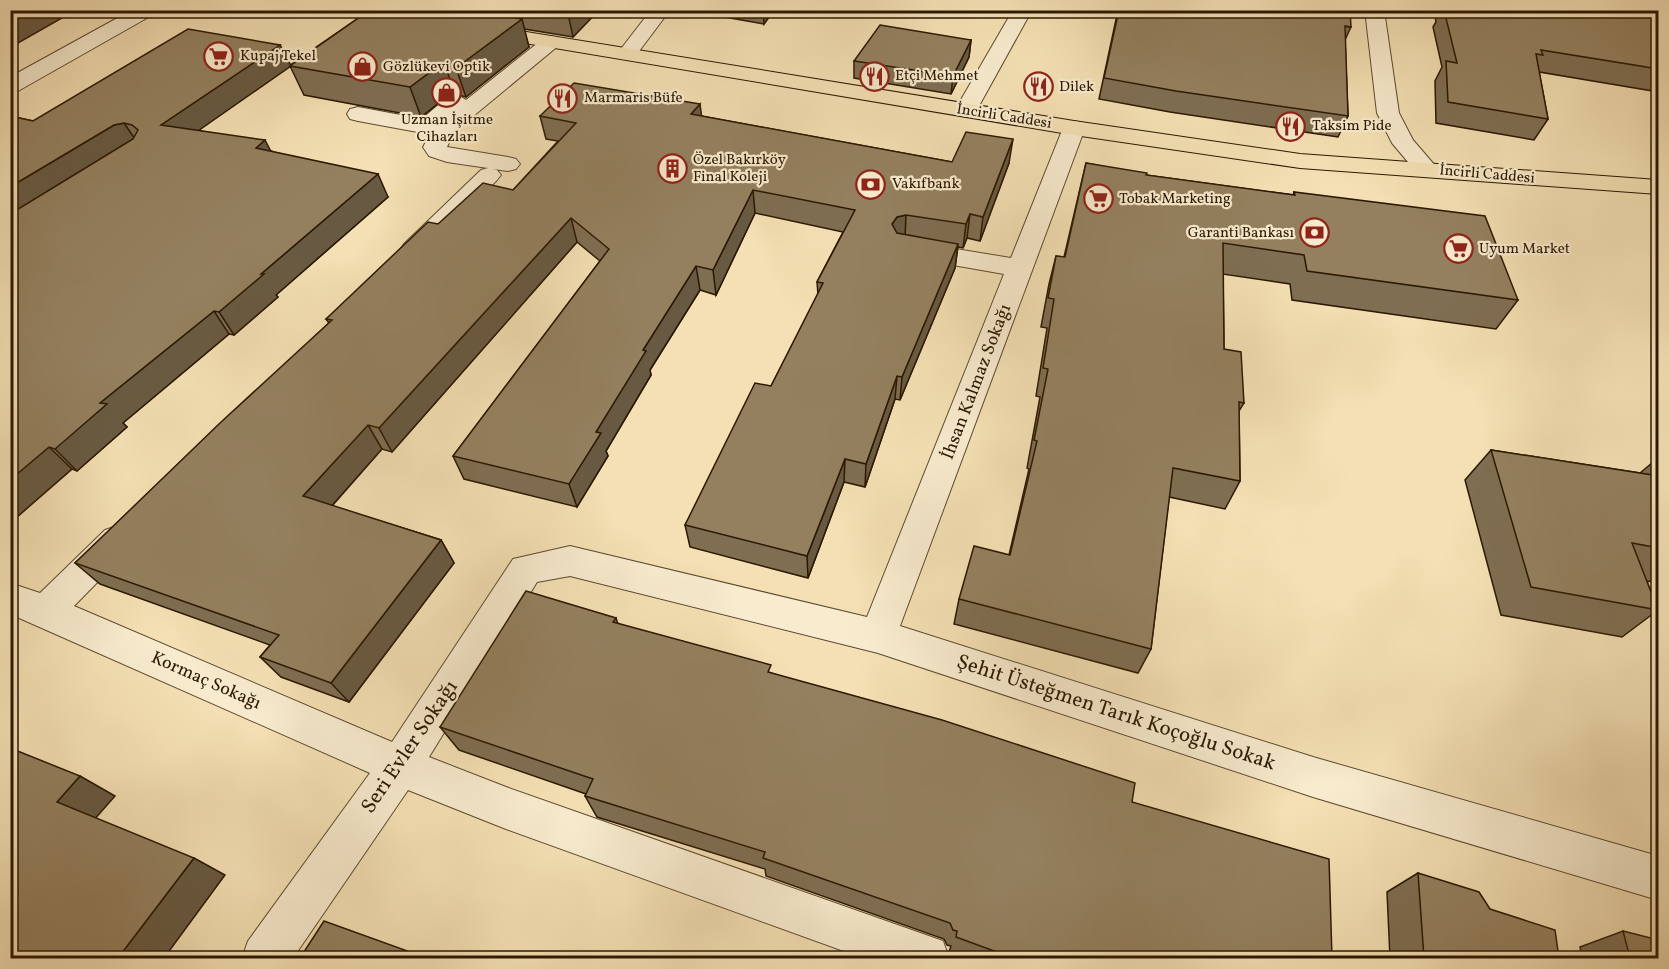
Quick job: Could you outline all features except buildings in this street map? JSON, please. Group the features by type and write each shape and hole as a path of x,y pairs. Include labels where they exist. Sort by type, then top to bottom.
{"main road":[{"path":"355,10 398,14 427,22"},
{"name":"İncirli Caddesi","path":"460,27 966,111 1300,161 1426,169 1574,183 1659,187"}],"street":[{"path":"10,86 147,10"},
{"path":"627,54 661,10"},
{"path":"966,111 1023,10"},
{"path":"1374,10 1388,113 1403,143 1426,169"},
{"path":"358,114 415,126 428,125 495,71 527,38"},
{"path":"395,267 498,170 437,152 435,147 444,129 551,42"},
{"path":"10,65 39,70"},
{"name":"İhsan Kalmaz Sokağı","path":"878,636 1074,128"},
{"path":"905,249 1021,268"},
{"path":"46,610 139,519"},
{"name":"Şehit Üsteğmen Tarık Koçoğlu Sokak","path":"570,561 878,636 1313,777 1659,878"},
{"name":"Seri Evler Sokağı","path":"265,958 400,766 526,569 570,561"},
{"name":"Kormaç Sokağı","path":"10,598 46,610 400,766 506,808 926,958"}],"place":[{"name":"Kupaj Tekel","path":"219,56"},
{"name":"Gözlükevi Optik","path":"362,67"},
{"name":"Etçi Mehmet","path":"874,76"},
{"name":"Dilek","path":"1038,87"},
{"name":"Uzman İşitme Cihazları","path":"447,93"},
{"name":"Marmaris Büfe","path":"563,98"},
{"name":"Taksim Pide","path":"1291,126"},
{"name":"Özel Bakırköy Final Koleji","path":"672,169"},
{"name":"Vakıfbank","path":"871,184"},
{"name":"Tobak Marketing","path":"1098,199"},
{"name":"Garanti Bankası","path":"1315,233"},
{"name":"Uyum Market","path":"1458,249"}]}
